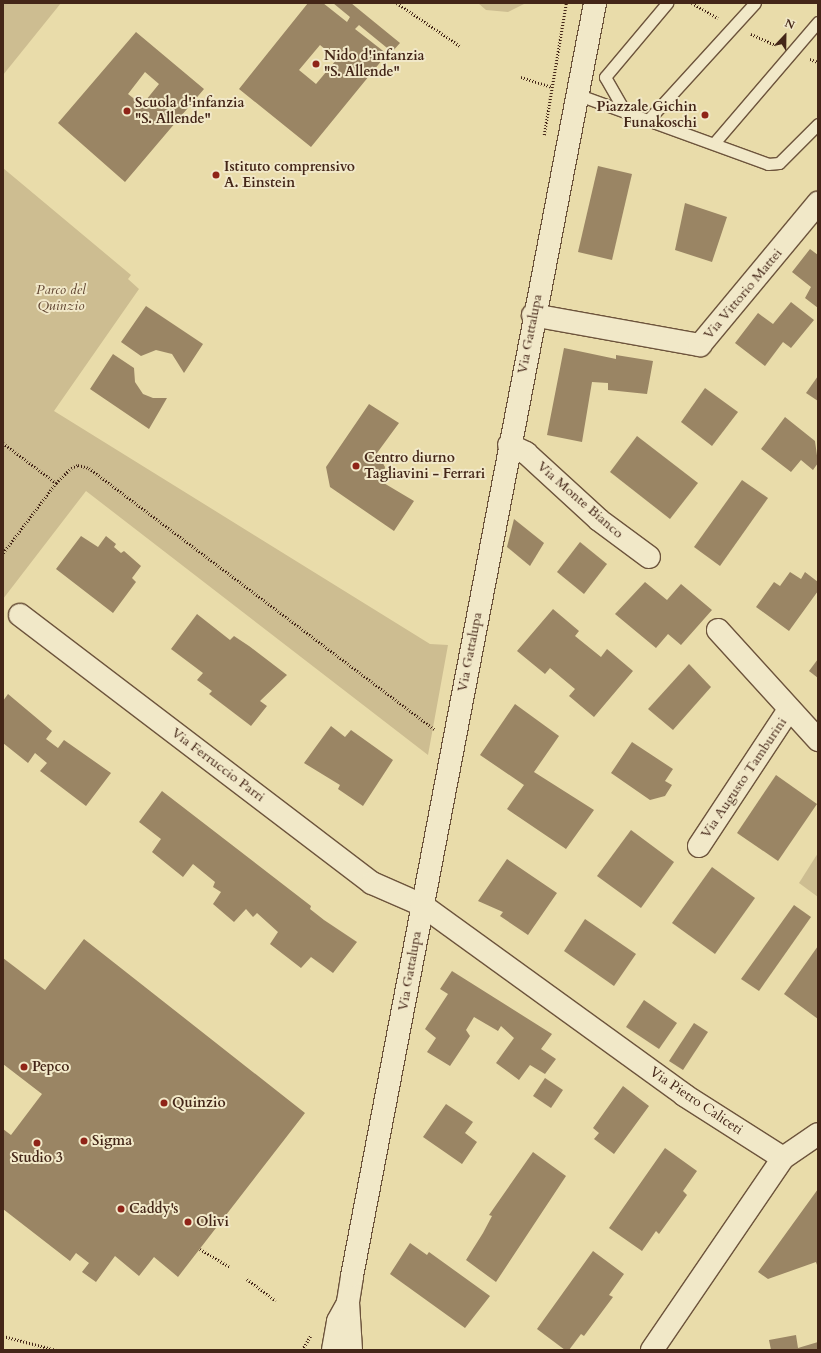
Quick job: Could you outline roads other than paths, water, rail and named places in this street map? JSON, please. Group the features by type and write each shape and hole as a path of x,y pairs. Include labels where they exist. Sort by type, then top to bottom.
{"street":[{"name":"Via Gattalupa","path":"351,1350 348,1302 533,315 595,3"},
{"name":"Via Vittorio Mattei","path":"533,315 700,345 818,203"},
{"name":"Via Monte Bianco","path":"509,445 526,453 599,520 649,557"},
{"name":"Via Ferruccio Parri","path":"20,615 372,883 422,906"},
{"name":"Via Augusto Tamburini","path":"718,630 788,711 818,740"},
{"name":"Via Augusto Tamburini","path":"699,846 788,711"},
{"name":"Via Pietro Caliceti","path":"422,906 684,1095 783,1158"},
{"path":"652,1350 783,1158 818,1134"},
{"name":"Via Gattalupa","path":"333,1350 338,1321 348,1302"}],"lane":[{"path":"624,110 605,77 667,3"},
{"path":"649,119 735,28 755,3"},
{"path":"715,142 794,52 818,22"},
{"path":"576,94 715,142 768,164 779,163 818,124"}],"place":[{"name":"Nido d'infanzia \"S. Allende\"","path":"316,64"},
{"name":"Scuola d'infanzia \"S. Allende\"","path":"127,111"},
{"name":"Piazzale Gichin Funakoschi","path":"705,115"},
{"name":"Istituto comprensivo A. Einstein","path":"216,175"},
{"name":"Centro diurno Tagliavini - Ferrari","path":"356,466"},
{"name":"Pepco","path":"24,1067"},
{"name":"Quinzio","path":"164,1103"},
{"name":"Sigma","path":"84,1141"},
{"name":"Studio 3","path":"37,1143"},
{"name":"Caddy's","path":"121,1209"},
{"name":"Olivi","path":"188,1222"}],"park label":[{"name":"Parco del Quinzio","path":"61,298"}]}
